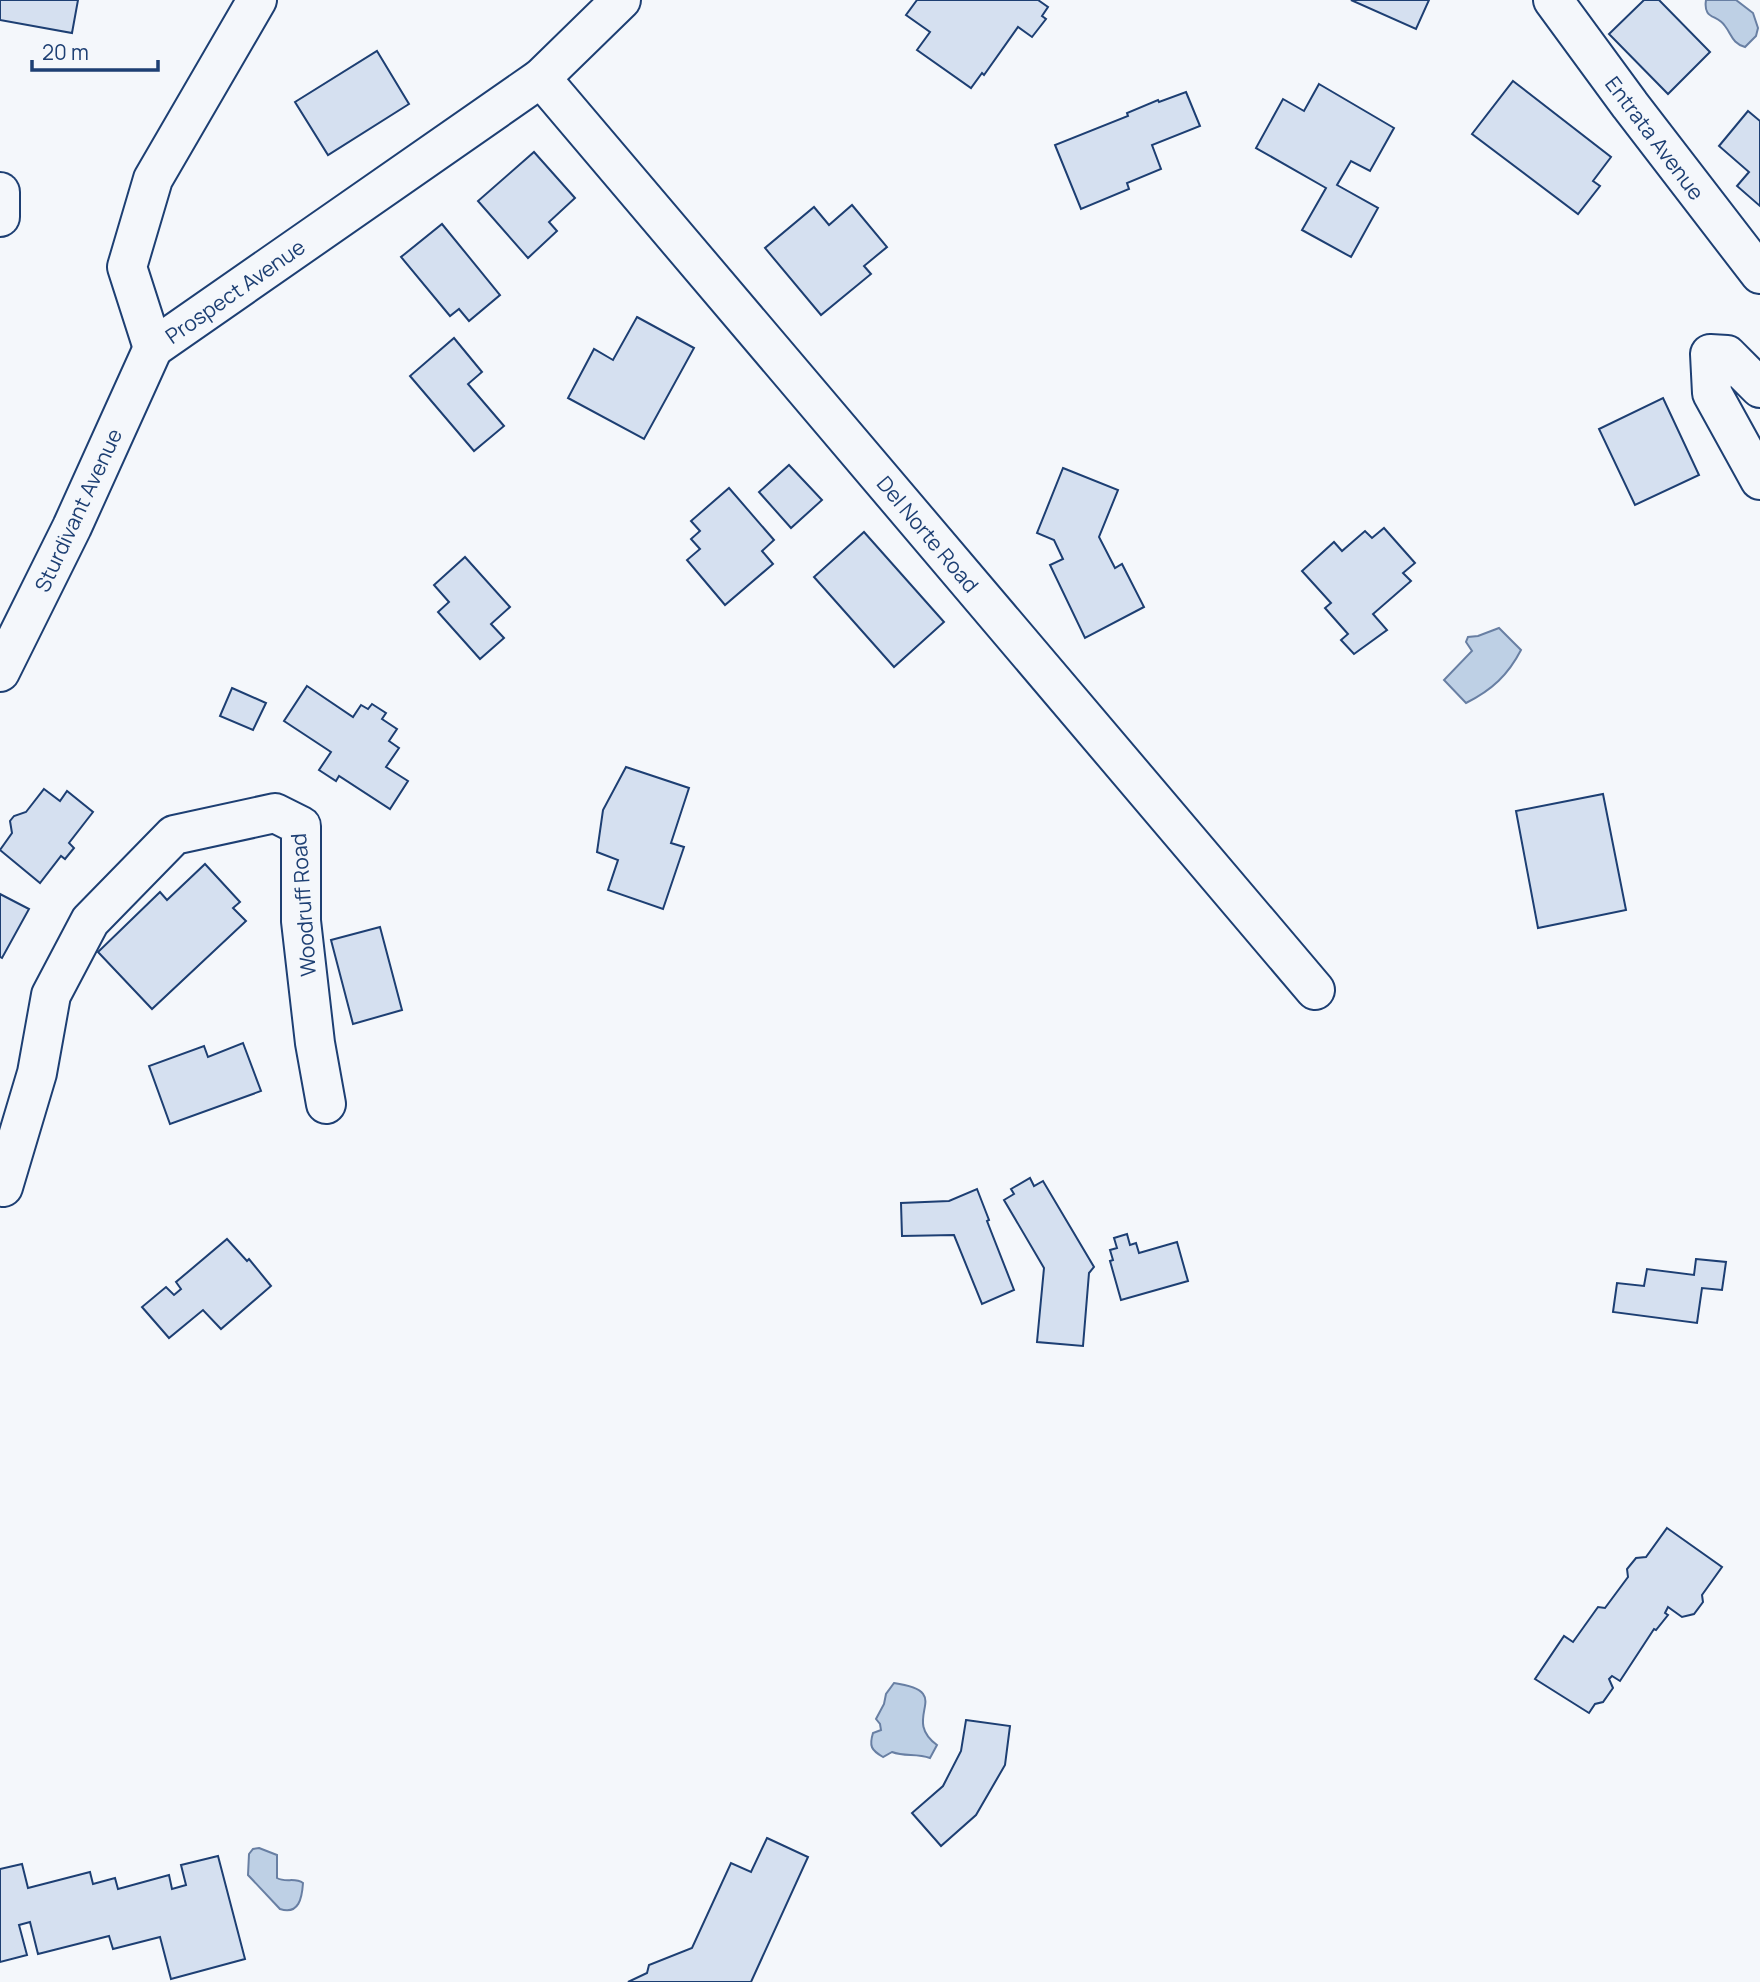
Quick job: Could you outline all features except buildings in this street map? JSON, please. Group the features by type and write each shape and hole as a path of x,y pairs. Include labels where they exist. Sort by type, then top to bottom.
{"street":[{"name":"Prospect Avenue","path":"257,0 153,178 127,267 153,348 541,78 621,0"},
{"name":"Entrata Avenue","path":"1553,0 1760,274"},
{"name":"Del Norte Road","path":"541,78 1314,990"},
{"path":"0,192 0,218"},
{"name":"Sturdivant Avenue","path":"0,672 72,527 153,348"},
{"path":"1760,388 1727,355 1710,354 1712,393 1760,480"},
{"name":"Woodruff Road","path":"0,1179 3,1187 37,1073 51,995 90,921 174,835 275,813 301,826 302,921 315,1043 326,1104"}],"water":[{"path":"1706,0 1736,0 1753,13 1758,28 1756,36 1745,47 1737,43 1722,22 1709,14"},
{"path":"1499,628 1521,650 1498,681 1466,703 1444,680 1472,651 1466,642 1468,637"},
{"path":"894,1683 912,1687 922,1693 925,1699 923,1725 927,1735 937,1745 930,1758 892,1752 883,1757 872,1747 873,1733 881,1730 876,1719 886,1694"},
{"path":"259,1848 277,1855 277,1878 303,1883 298,1904 291,1910 280,1909 248,1875 249,1854 253,1849"}]}
